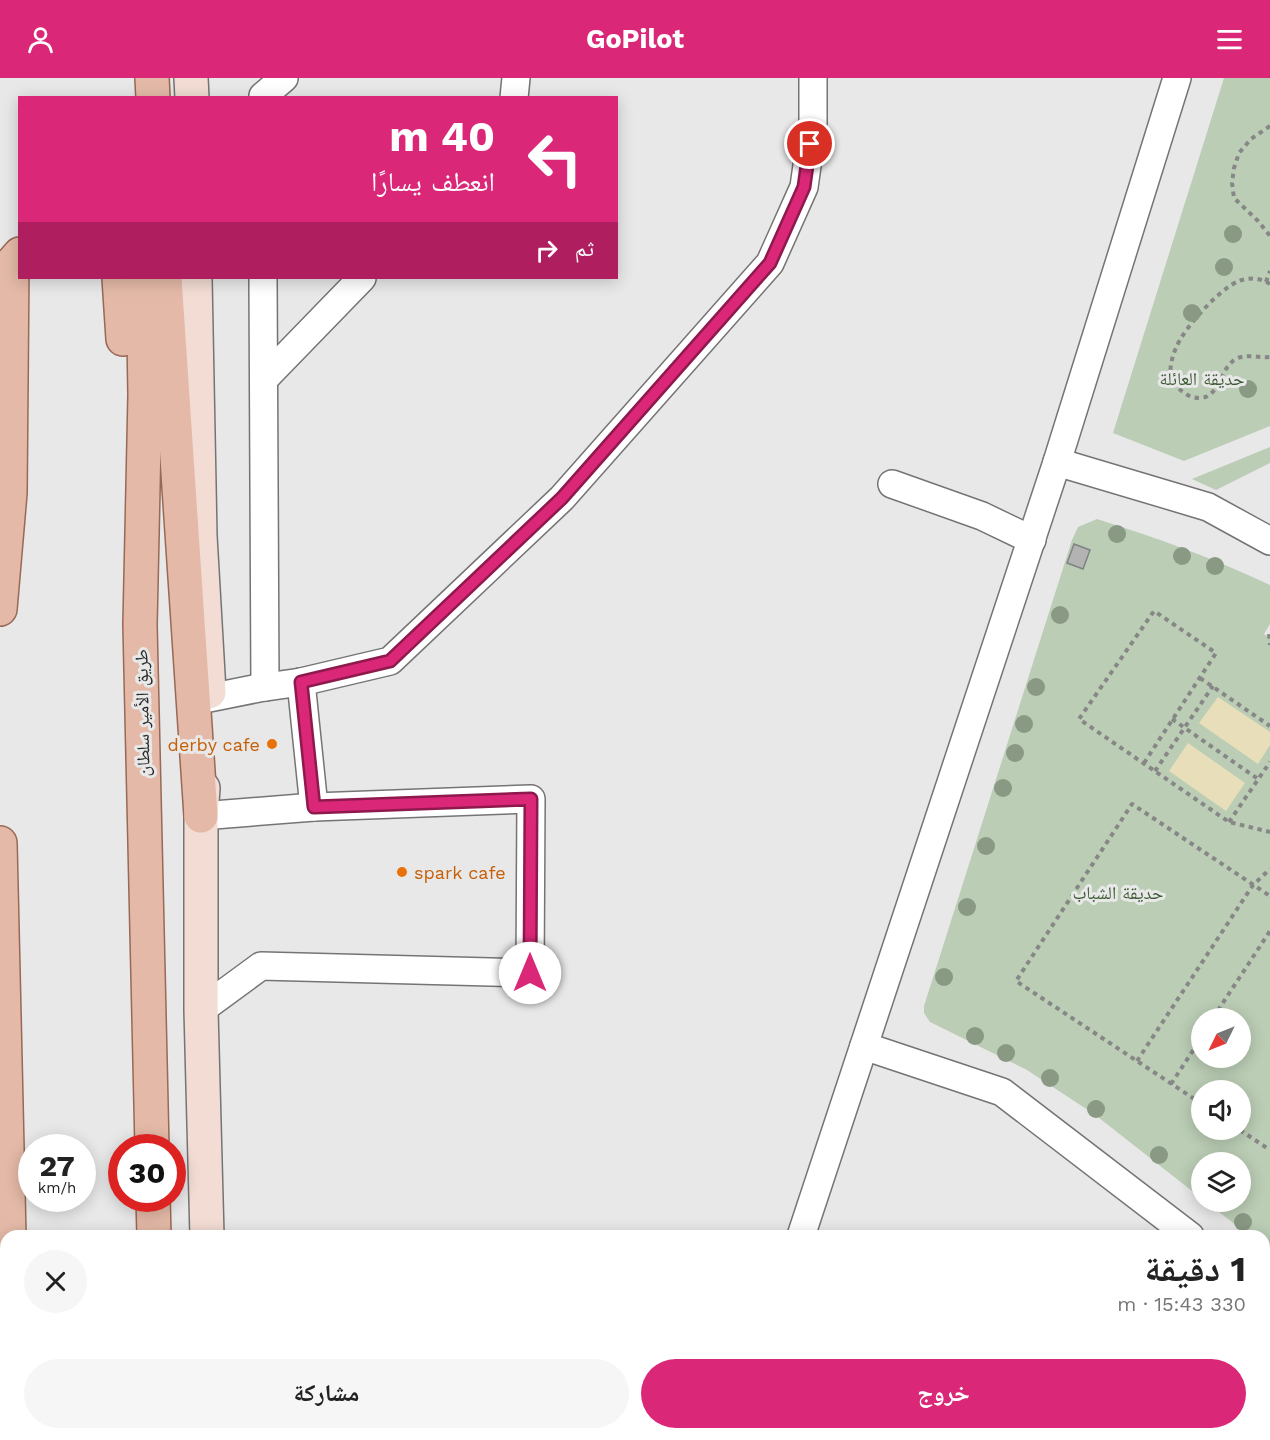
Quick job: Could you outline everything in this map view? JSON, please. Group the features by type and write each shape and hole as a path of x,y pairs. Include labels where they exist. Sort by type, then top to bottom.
{"main road":[{"path":"140,78 140,96"},
{"path":"152,78 153,96"},
{"path":"191,78 192,96"},
{"path":"0,609 10,493 12,263 18,256"},
{"path":"119,279 140,626"},
{"name":"طريق الأمير سلطان","path":"143,279 145,395 140,626 152,1134"},
{"path":"165,279 201,816 201,1010 205,1230"},
{"path":"195,279 200,536 209,698 201,816"},
{"path":"0,843 9,1230"},
{"path":"153,1212 154,1230"}],"street":[{"path":"263,96 284,78"},
{"path":"514,96 516,78"},
{"path":"209,698 301,682 390,661 562,498 770,263 804,187 813,123 813,78"},
{"path":"803,1230 1032,540 1178,78"},
{"path":"263,279 265,687"},
{"path":"264,380 361,279"},
{"path":"1057,462 1208,507 1270,541"},
{"path":"892,484 982,516 1032,540"},
{"path":"301,682 314,807"},
{"path":"201,816 314,807 531,799 530,973 261,966 201,1010"},
{"path":"864,1046 1002,1092 1182,1230"}],"path":[{"path":"1270,126 1251,139 1239,153 1232,183 1234,198 1270,236"},
{"path":"1270,271 1268,283 1250,278 1237,281 1214,299 1183,334 1170,366 1170,380 1192,397 1208,397 1227,366 1236,359 1250,356 1270,357"},
{"path":"1144,763 1216,653 1154,611 1078,719 1229,822 1270,832"},
{"path":"1269,634 1270,645"},
{"path":"1200,678 1270,726"},
{"path":"1155,771 1213,687"},
{"path":"1172,719 1258,779"},
{"path":"1229,822 1270,762"},
{"path":"1266,767 1270,772"},
{"path":"1191,1097 1016,981 1132,804 1270,896"},
{"path":"1137,1061 1253,885 1270,869"},
{"path":"1220,1008 1270,931"},
{"path":"1171,1084 1191,1054"},
{"path":"1251,1137 1270,1150"}],"green space":[{"name":"حديقة العائلة","path":"1224,78 1270,78 1270,426 1184,461 1113,433"},
{"path":"1270,447 1270,463 1216,490 1192,479"},
{"name":"حديقة الشباب","path":"1097,519 1185,549 1270,585 1270,624 1264,634 1270,638 1270,1230 1242,1230 1219,1212 1251,1212 1251,1152 1191,1152 1191,1190 1094,1114 1027,1070 930,1022 924,1013 924,1006 1078,527"}],"sand":[{"path":"1218,697 1270,732 1270,745 1258,764 1199,723"},
{"path":"1188,743 1245,783 1226,811 1169,771"}],"building":[{"path":"1074,544 1090,550 1083,569 1067,563"}],"place":[{"name":"derby cafe","path":"272,744"},
{"name":"spark cafe","path":"402,872"}],"route":[{"path":"530,973 531,799 314,807 301,682 390,661 562,498 770,263 804,187 810,144"}]}
